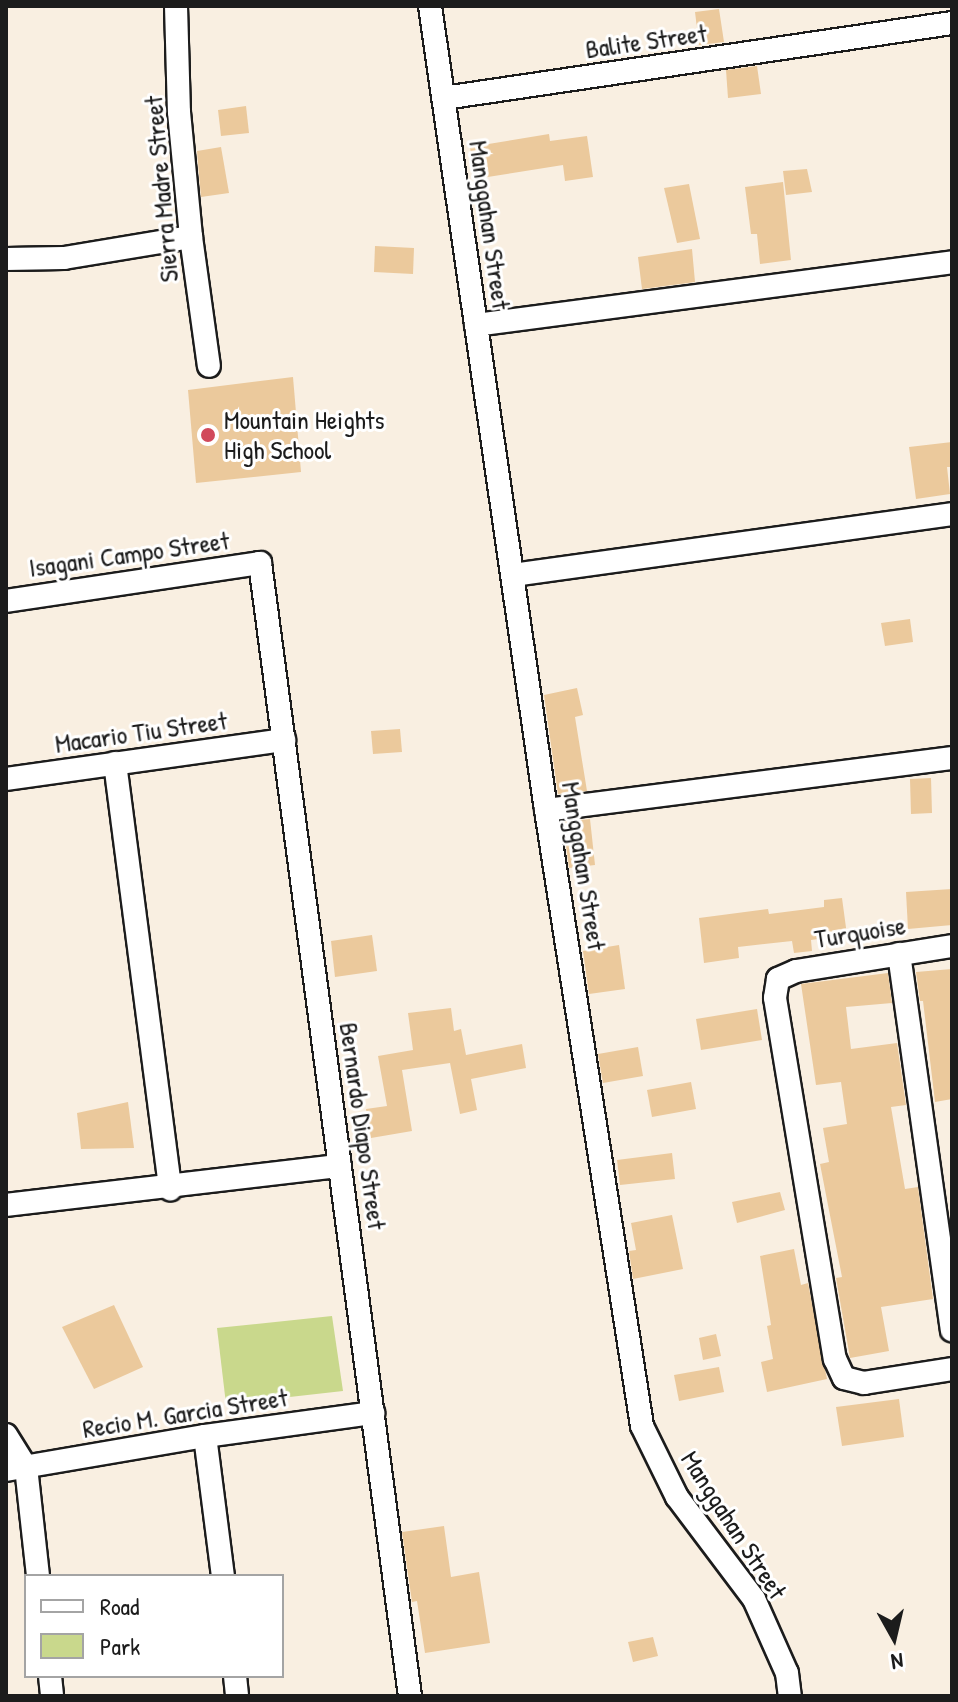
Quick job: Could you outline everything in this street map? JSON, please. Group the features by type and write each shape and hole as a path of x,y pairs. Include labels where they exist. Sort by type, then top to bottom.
{"street":[{"name":"Sierra Madre Street","path":"176,6 179,112 191,237 209,366"},
{"name":"Manggahan Street","path":"430,6 546,810 642,1426 677,1497 754,1599 787,1673 790,1696"},
{"name":"Balite Street","path":"444,98 952,23"},
{"path":"6,259 64,258 191,237"},
{"path":"476,325 952,262"},
{"path":"513,575 952,514"},
{"name":"Isagani Campo Street","path":"6,601 260,563"},
{"name":"Bernardo Diapo Street","path":"260,563 410,1696"},
{"name":"Macario Tiu Street","path":"6,779 284,740"},
{"path":"546,810 952,758"},
{"path":"115,763 170,1189"},
{"name":"Turquoise","path":"952,946 796,971 778,979 775,998 835,1359 844,1378 864,1383 952,1369"},
{"path":"899,954 952,1330"},
{"path":"6,1205 170,1189 340,1166"},
{"name":"Recio M. Garcia Street","path":"16,1469 205,1436 373,1413"},
{"path":"6,1435 38,1574"},
{"path":"205,1436 223,1574"}],"green space":[{"path":"332,1316 343,1391 226,1404 217,1328"}],"building":[{"path":"719,9 724,42 699,45 695,12"},
{"path":"757,66 761,94 728,98 726,70"},
{"path":"246,106 249,133 221,136 218,110"},
{"path":"549,134 550,141 587,136 593,177 565,181 563,165 475,179 470,147"},
{"path":"221,147 229,193 201,197 197,151"},
{"path":"807,169 812,192 786,195 783,171"},
{"path":"783,182 791,260 760,264 757,234 751,234 745,187"},
{"path":"689,184 700,239 677,243 664,188"},
{"path":"375,246 414,248 413,274 374,272"},
{"path":"692,249 695,282 642,289 638,257"},
{"path":"293,377 301,472 196,483 188,390"},
{"path":"952,442 952,467 947,467 950,494 916,499 909,447"},
{"path":"910,619 913,642 885,646 881,623"},
{"path":"577,688 583,715 575,717 587,791 558,794 544,695"},
{"path":"400,729 402,752 373,754 371,731"},
{"path":"931,778 932,813 911,814 910,779"},
{"path":"590,819 595,865 569,868 563,822"},
{"path":"952,889 952,925 908,929 906,892"},
{"path":"842,898 847,935 811,940 812,951 794,953 792,941 738,947 739,958 704,963 699,918 768,909 769,914 824,907 824,900"},
{"path":"372,935 377,971 335,977 331,941"},
{"path":"619,945 625,989 589,994 583,951"},
{"path":"952,969 952,1099 935,1102 923,1001 920,1001 916,972"},
{"path":"888,973 892,1003 846,1007 851,1049 897,1043 906,1105 891,1107 905,1189 918,1187 933,1299 881,1307 889,1351 850,1358 836,1278 842,1277 820,1164 829,1162 823,1128 847,1124 841,1082 816,1085 801,984"},
{"path":"451,1008 454,1031 461,1029 466,1055 522,1044 526,1068 471,1079 477,1110 460,1114 450,1063 402,1070 412,1131 371,1138 366,1109 387,1106 378,1056 413,1050 408,1013"},
{"path":"757,1009 762,1040 701,1050 696,1019"},
{"path":"638,1047 643,1076 603,1083 598,1054"},
{"path":"691,1082 696,1109 652,1117 647,1090"},
{"path":"128,1102 134,1148 81,1149 77,1113"},
{"path":"672,1153 675,1179 620,1185 617,1160"},
{"path":"780,1192 785,1210 737,1223 732,1202"},
{"path":"672,1215 683,1269 633,1279 629,1251 636,1250 631,1223"},
{"path":"794,1249 801,1285 808,1283 827,1379 767,1392 761,1362 773,1359 760,1256"},
{"path":"114,1305 143,1367 94,1389 62,1327"},
{"path":"716,1334 721,1356 703,1360 699,1338"},
{"path":"719,1367 724,1392 679,1401 674,1375"},
{"path":"899,1399 904,1437 842,1446 836,1407"},
{"path":"444,1526 451,1577 479,1572 490,1643 425,1653 417,1601 412,1602 402,1532"},
{"path":"653,1637 658,1656 633,1662 628,1642"}],"place":[{"name":"Mountain Heights High School","path":"208,435"}]}
